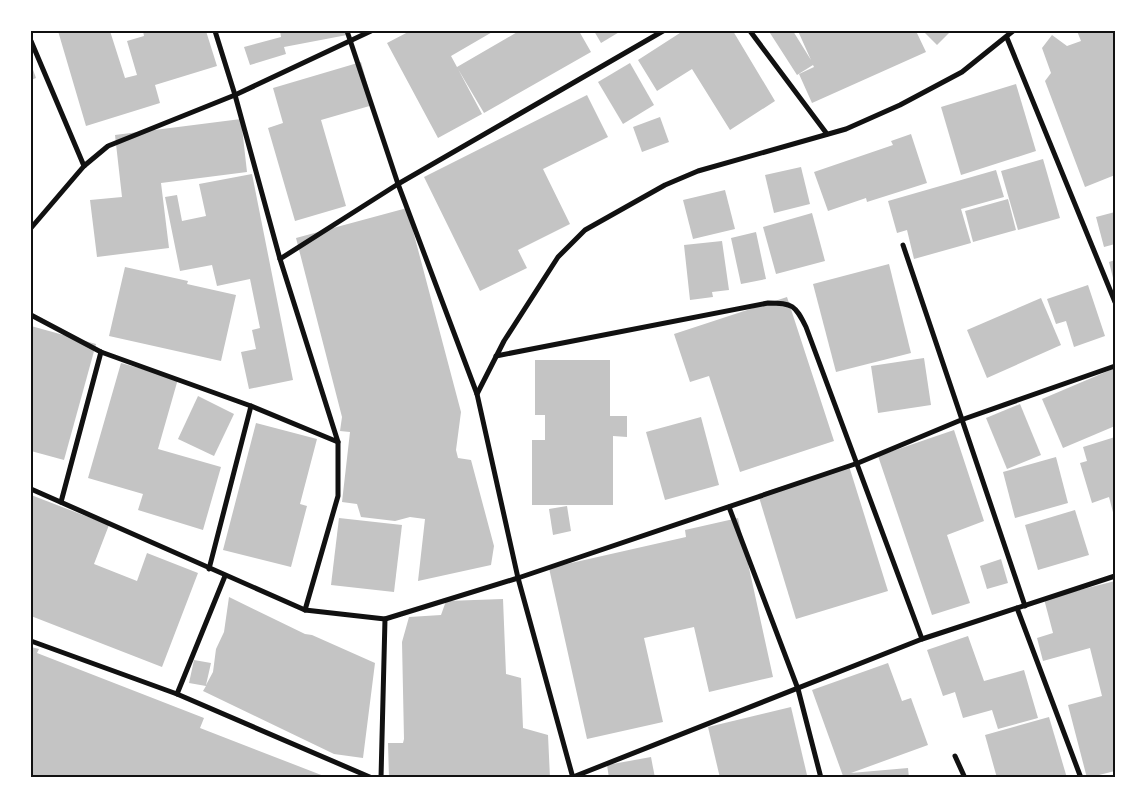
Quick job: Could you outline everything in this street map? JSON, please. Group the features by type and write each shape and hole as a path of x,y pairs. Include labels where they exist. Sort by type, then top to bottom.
{"street":[{"path":"215,31 235,95 280,260 338,442 338,496 305,610"},
{"path":"347,31 398,184 477,394 518,578 573,777 922,639 1115,576"},
{"path":"31,228 84,166 108,146 235,95 350,43 371,31"},
{"path":"280,260 398,184 663,31"},
{"path":"750,31 827,134"},
{"path":"477,394 496,356 558,257 585,230 665,185 698,171 846,129 900,105 953,77 1007,38 1013,31"},
{"path":"1007,38 1115,302"},
{"path":"31,41 84,166"},
{"path":"903,245 1024,606"},
{"path":"496,356 768,303 786,303 796,308 806,327 858,463 922,639"},
{"path":"31,315 101,352 251,406 338,442"},
{"path":"61,502 101,352"},
{"path":"31,489 305,610 385,619 518,578 858,463 961,420 1115,366"},
{"path":"209,569 251,406"},
{"path":"729,506 798,689 821,778"},
{"path":"177,694 225,576"},
{"path":"1017,608 1081,778"},
{"path":"381,778 385,619"},
{"path":"31,641 177,694 372,778"},
{"path":"955,756 965,778"}],"building":[{"path":"58,31 110,31 125,78 137,75 127,41 144,36 143,31 206,31 217,66 155,85 160,103 86,126"},
{"path":"280,31 346,31 347,35 284,47 286,54 250,65 244,47 281,37"},
{"path":"410,31 494,31 451,56 457,67 519,31 579,31 591,52 484,113 458,69 482,114 438,138 387,43"},
{"path":"594,31 621,31 601,43"},
{"path":"683,31 733,31 775,101 730,130 692,69 657,91 638,60"},
{"path":"773,31 793,31 811,60 798,31 916,31 926,52 812,103 799,74 814,67 813,65 797,75 770,33"},
{"path":"923,31 951,31 937,45"},
{"path":"1077,31 1115,31 1115,175 1085,187 1045,81 1051,73 1042,48 1052,35 1067,46 1081,41"},
{"path":"361,62 373,105 321,120 346,206 295,221 268,128 283,123 273,88"},
{"path":"630,63 654,105 623,124 598,82"},
{"path":"31,64 36,78 31,80"},
{"path":"1016,84 1036,151 961,175 941,107"},
{"path":"587,95 608,137 543,169 570,224 518,250 527,268 480,291 424,177"},
{"path":"660,117 669,142 642,152 633,127"},
{"path":"241,119 247,172 161,183 169,248 97,257 90,200 122,197 115,135"},
{"path":"911,134 927,183 867,202 866,198 828,211 814,172 893,145 891,141"},
{"path":"1043,159 1060,218 1018,230 1001,171"},
{"path":"801,167 810,204 774,213 765,175"},
{"path":"996,170 1004,197 961,209 971,243 914,259 907,230 897,233 888,201"},
{"path":"252,174 293,380 249,389 241,352 256,349 252,330 260,328 250,279 217,286 212,265 180,271 165,197 177,195 182,221 206,216 199,184"},
{"path":"725,190 735,229 693,239 683,200"},
{"path":"1008,199 1016,230 973,242 965,211"},
{"path":"407,208 461,412 456,450 458,458 471,460 494,546 491,565 418,581 425,519 410,517 395,521 361,517 357,504 342,502 350,432 340,431 342,417 296,238"},
{"path":"1115,212 1115,244 1104,247 1096,217"},
{"path":"812,213 825,261 776,274 763,227"},
{"path":"756,232 766,279 741,284 731,238"},
{"path":"722,241 729,290 712,292 713,297 690,300 684,245"},
{"path":"1115,260 1115,282 1114,282 1109,262"},
{"path":"889,264 911,353 836,372 813,284"},
{"path":"125,267 188,281 187,284 236,295 221,361 109,336"},
{"path":"1088,285 1105,336 1074,347 1066,321 1056,324 1047,299"},
{"path":"787,297 834,441 740,472 709,376 690,382 674,334"},
{"path":"1041,298 1061,345 987,378 967,330"},
{"path":"31,326 96,344 64,460 31,451"},
{"path":"924,358 931,405 878,413 871,366"},
{"path":"535,360 610,360 610,416 627,416 627,437 613,436 613,505 532,505 532,440 545,440 545,415 535,415"},
{"path":"121,363 178,379 158,449 221,467 203,530 138,510 143,494 88,478"},
{"path":"1115,368 1115,426 1063,448 1042,399"},
{"path":"198,396 234,414 214,456 178,439"},
{"path":"1020,404 1041,455 1007,469 986,418"},
{"path":"701,417 719,485 665,500 646,432"},
{"path":"256,423 317,439 300,504 307,506 291,567 223,550"},
{"path":"954,430 984,521 947,535 970,603 932,615 878,456"},
{"path":"1115,437 1114,516 1109,497 1092,503 1080,463 1087,461 1083,447"},
{"path":"1056,457 1068,503 1015,518 1003,472"},
{"path":"849,466 888,591 796,619 758,494"},
{"path":"31,495 109,525 94,564 137,581 147,553 198,573 162,667 31,616"},
{"path":"567,506 571,531 553,535 549,509"},
{"path":"1075,510 1089,555 1038,570 1025,525"},
{"path":"339,518 402,525 394,592 331,585"},
{"path":"738,518 773,677 709,692 694,627 644,638 663,722 587,739 549,568 686,537 685,530"},
{"path":"1001,559 1008,583 987,589 980,566"},
{"path":"1115,581 1115,771 1087,778 1068,705 1102,696 1090,648 1043,661 1037,638 1053,633 1044,599"},
{"path":"229,597 305,634 312,635 375,663 363,758 334,754 203,691 206,686 189,683 194,660 211,663 206,685 213,672 216,649 224,632"},
{"path":"503,599 506,674 521,678 523,728 548,735 550,778 389,778 388,743 403,743 404,739 402,642 409,617 441,615 446,601"},
{"path":"968,636 984,681 1024,670 1038,718 998,729 992,710 963,718 955,692 943,696 927,650"},
{"path":"31,647 39,649 37,653 204,718 200,728 329,778 40,778 31,774"},
{"path":"888,663 902,701 911,698 928,745 851,773 908,768 909,778 846,778 845,775 843,776 812,690"},
{"path":"791,707 807,775 797,778 720,778 708,727"},
{"path":"1049,717 1067,778 997,778 985,735"},
{"path":"651,757 655,778 609,778 607,765"}]}
